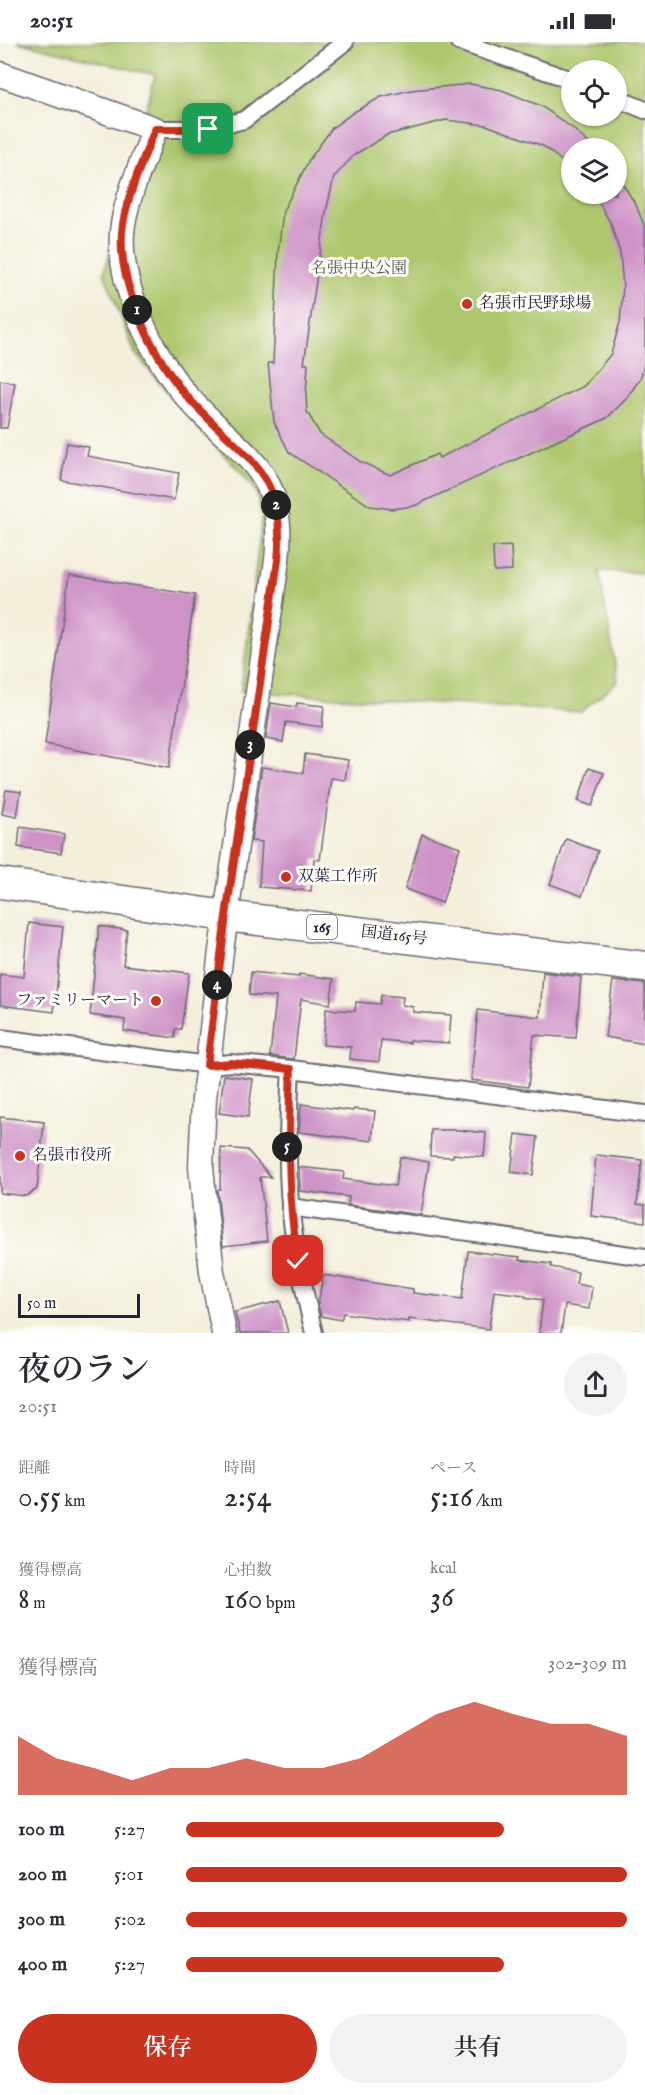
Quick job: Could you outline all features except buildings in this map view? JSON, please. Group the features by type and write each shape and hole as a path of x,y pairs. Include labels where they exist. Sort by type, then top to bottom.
{"highway":[{"name":"国道165号","path":"0,883 226,916 645,967"}],"street":[{"path":"0,74 155,129 208,129 244,120 345,42"},
{"path":"459,42 561,76"},
{"path":"627,103 645,110"},
{"path":"155,129 123,225 123,269 128,287 142,323 171,374 190,400 260,470 268,483 278,509 279,523 278,560 226,916 204,1098 201,1167 212,1272 224,1333"},
{"path":"0,1038 207,1065 231,1063 291,1069 645,1114"},
{"path":"291,1069 287,1139 290,1207 298,1261 314,1333"},
{"path":"290,1207 645,1257"}],"green space":[{"name":"名張中央公園","path":"17,42 645,42 645,573 599,571 618,681 581,712 241,691 262,516 256,492 241,472 202,433 135,353 104,273 155,75"}],"place":[{"name":"名張市民野球場","path":"467,304"},
{"name":"双葉工作所","path":"286,877"},
{"name":"ファミリーマート","path":"156,1001"},
{"name":"名張市役所","path":"20,1156"}],"route":[{"path":"208,129 155,129 126,209 123,225 123,269 142,323 171,374 190,400 260,470 268,483 278,509 280,537 278,560 226,916 207,1065 231,1063 291,1069 287,1139 288,1174 298,1261"}]}
